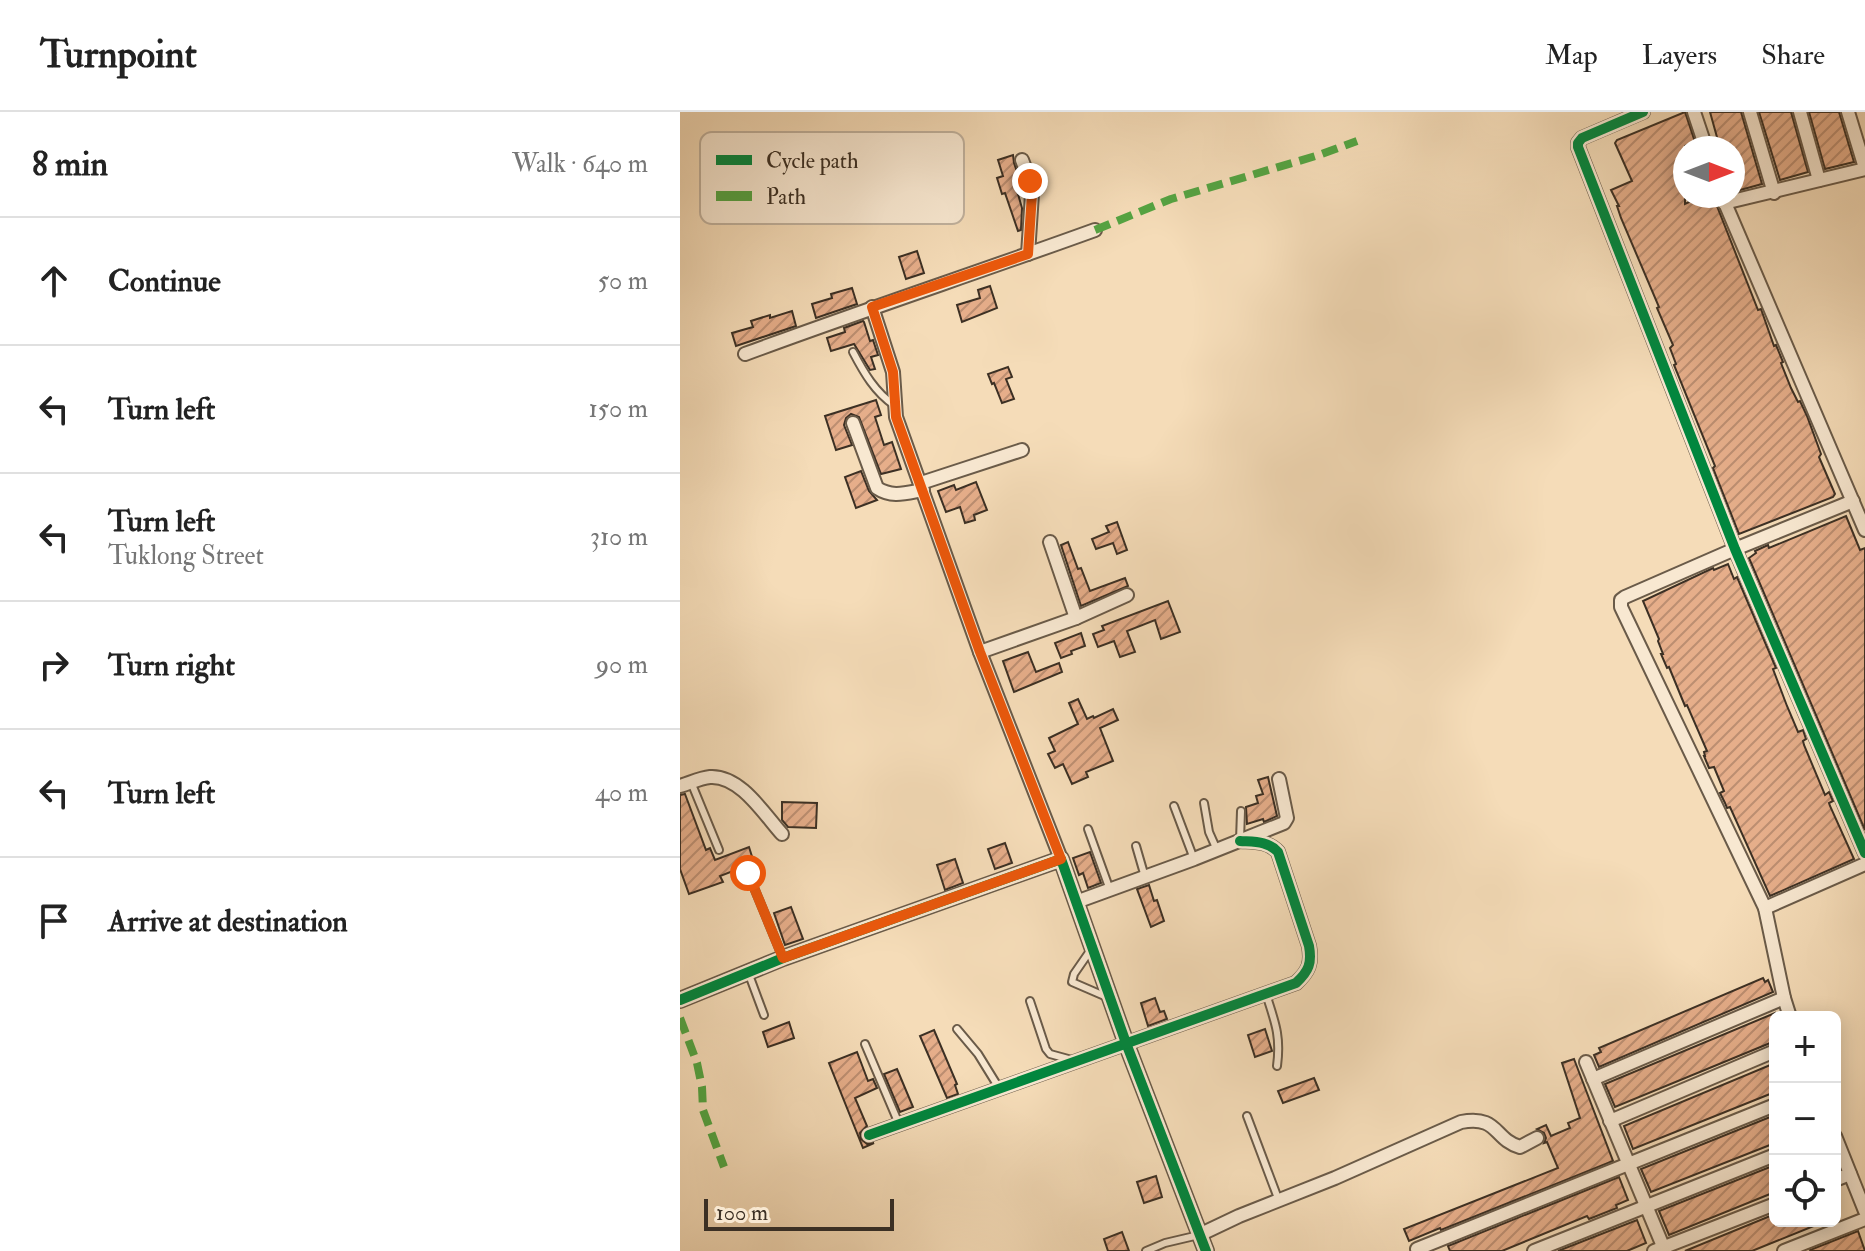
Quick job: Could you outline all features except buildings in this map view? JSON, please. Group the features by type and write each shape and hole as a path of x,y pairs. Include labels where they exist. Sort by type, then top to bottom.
{"street":[{"path":"1643,112 1582,138 1578,147 1735,549 1865,853"},
{"path":"1694,112 1702,136"},
{"path":"1750,112 1774,193"},
{"path":"1800,112 1819,180"},
{"path":"1745,197 1774,193 1865,168 1848,112"},
{"path":"1022,160 1032,194 1028,254"},
{"path":"1726,208 1865,530"},
{"path":"745,354 1095,230"},
{"path":"872,307 893,372 896,417 980,652 1061,859 1126,1043 1206,1251"},
{"path":"853,423 877,488 893,495 1022,450"},
{"path":"1788,1011 1765,908 1621,607 1621,600 1853,501"},
{"path":"1050,542 1076,618"},
{"path":"980,652 1076,618 1127,595"},
{"path":"686,784 708,777 724,778 739,785 782,834"},
{"path":"1076,902 1276,826 1287,818 1279,779"},
{"path":"869,1135 1296,983 1306,974 1311,961 1309,946 1278,852 1266,843 1240,841"},
{"path":"680,1000 783,958 1061,859"},
{"path":"1765,908 1865,864"},
{"path":"1593,1079 1784,998"},
{"path":"1610,1121 1769,1054"},
{"path":"1586,1062 1661,1250 1769,1206"},
{"path":"1417,1249 1436,1246 1769,1107"},
{"path":"1199,1235 1461,1122 1482,1121 1520,1147 1537,1138"},
{"path":"1841,1151 1865,1211"},
{"path":"1534,1251 1769,1157"},
{"path":"1841,1178 1850,1174"},
{"path":"1784,1251 1865,1219"}],"lane":[{"path":"853,352 880,395 895,406"},
{"path":"686,784 719,850"},
{"path":"1204,803 1209,832 1217,850"},
{"path":"1174,806 1194,859"},
{"path":"1240,841 1241,811"},
{"path":"1088,829 1110,890"},
{"path":"1136,846 1145,877"},
{"path":"748,873 783,958"},
{"path":"1092,948 1072,982 1110,998"},
{"path":"748,972 764,1015"},
{"path":"1266,994 1279,1036 1277,1066"},
{"path":"1030,1001 1046,1049 1050,1054 1076,1061"},
{"path":"957,1029 978,1054 999,1088"},
{"path":"865,1044 899,1124"},
{"path":"1247,1116 1279,1201"},
{"path":"1146,1251 1199,1235"}],"marked path":[{"path":"1095,230 1171,199 1357,141"},
{"path":"680,1018 697,1063 703,1110 724,1167"}],"cycle path":[{"path":"1643,112 1582,138 1578,147 1735,549 1865,853"},
{"path":"869,1135 1296,983 1310,962 1310,952 1278,852 1266,844 1240,841"},
{"path":"680,1000 783,958 1061,859 1126,1043 1206,1251"}],"route":[{"path":"748,873 783,958 1061,859 980,652 896,417 893,372 872,307 1028,254 1030,181"}]}
